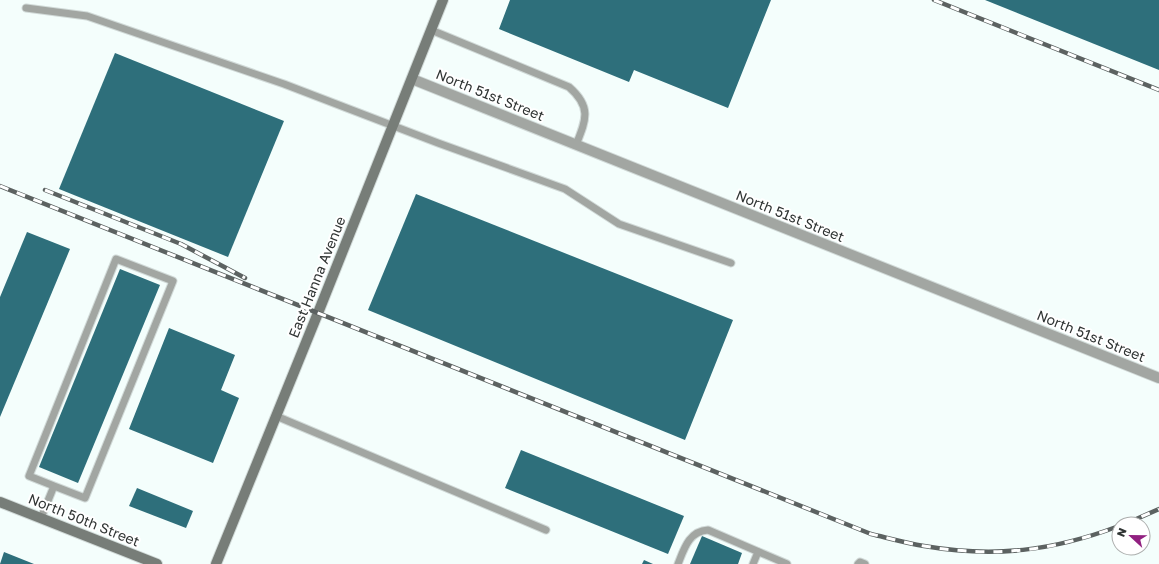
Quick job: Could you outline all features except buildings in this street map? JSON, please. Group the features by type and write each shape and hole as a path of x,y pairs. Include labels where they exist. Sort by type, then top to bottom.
{"street":[{"name":"East Hanna Avenue","path":"216,564 443,0"},
{"name":"North 51st Street","path":"412,79 1159,378"},
{"name":"North 50th Street","path":"0,502 157,564"}],"lane":[{"path":"26,8 88,16 277,81 565,189 619,224 731,263"},
{"path":"431,30 569,87 580,96 586,110 584,126 576,145"},
{"path":"116,259 173,281 85,498 54,486 29,476 116,259"},
{"path":"276,416 546,530"},
{"path":"41,518 54,486"},
{"path":"678,564 693,535 700,531 708,530 787,564"},
{"path":"753,564 758,552"},
{"path":"858,564 860,562 865,564"}],"railway":[{"path":"934,0 1159,90"},
{"path":"0,186 871,534 917,545 950,550 999,552 1047,546 1095,535 1111,529"},
{"path":"45,190 181,244 245,278"},
{"path":"1143,516 1159,509"}]}
